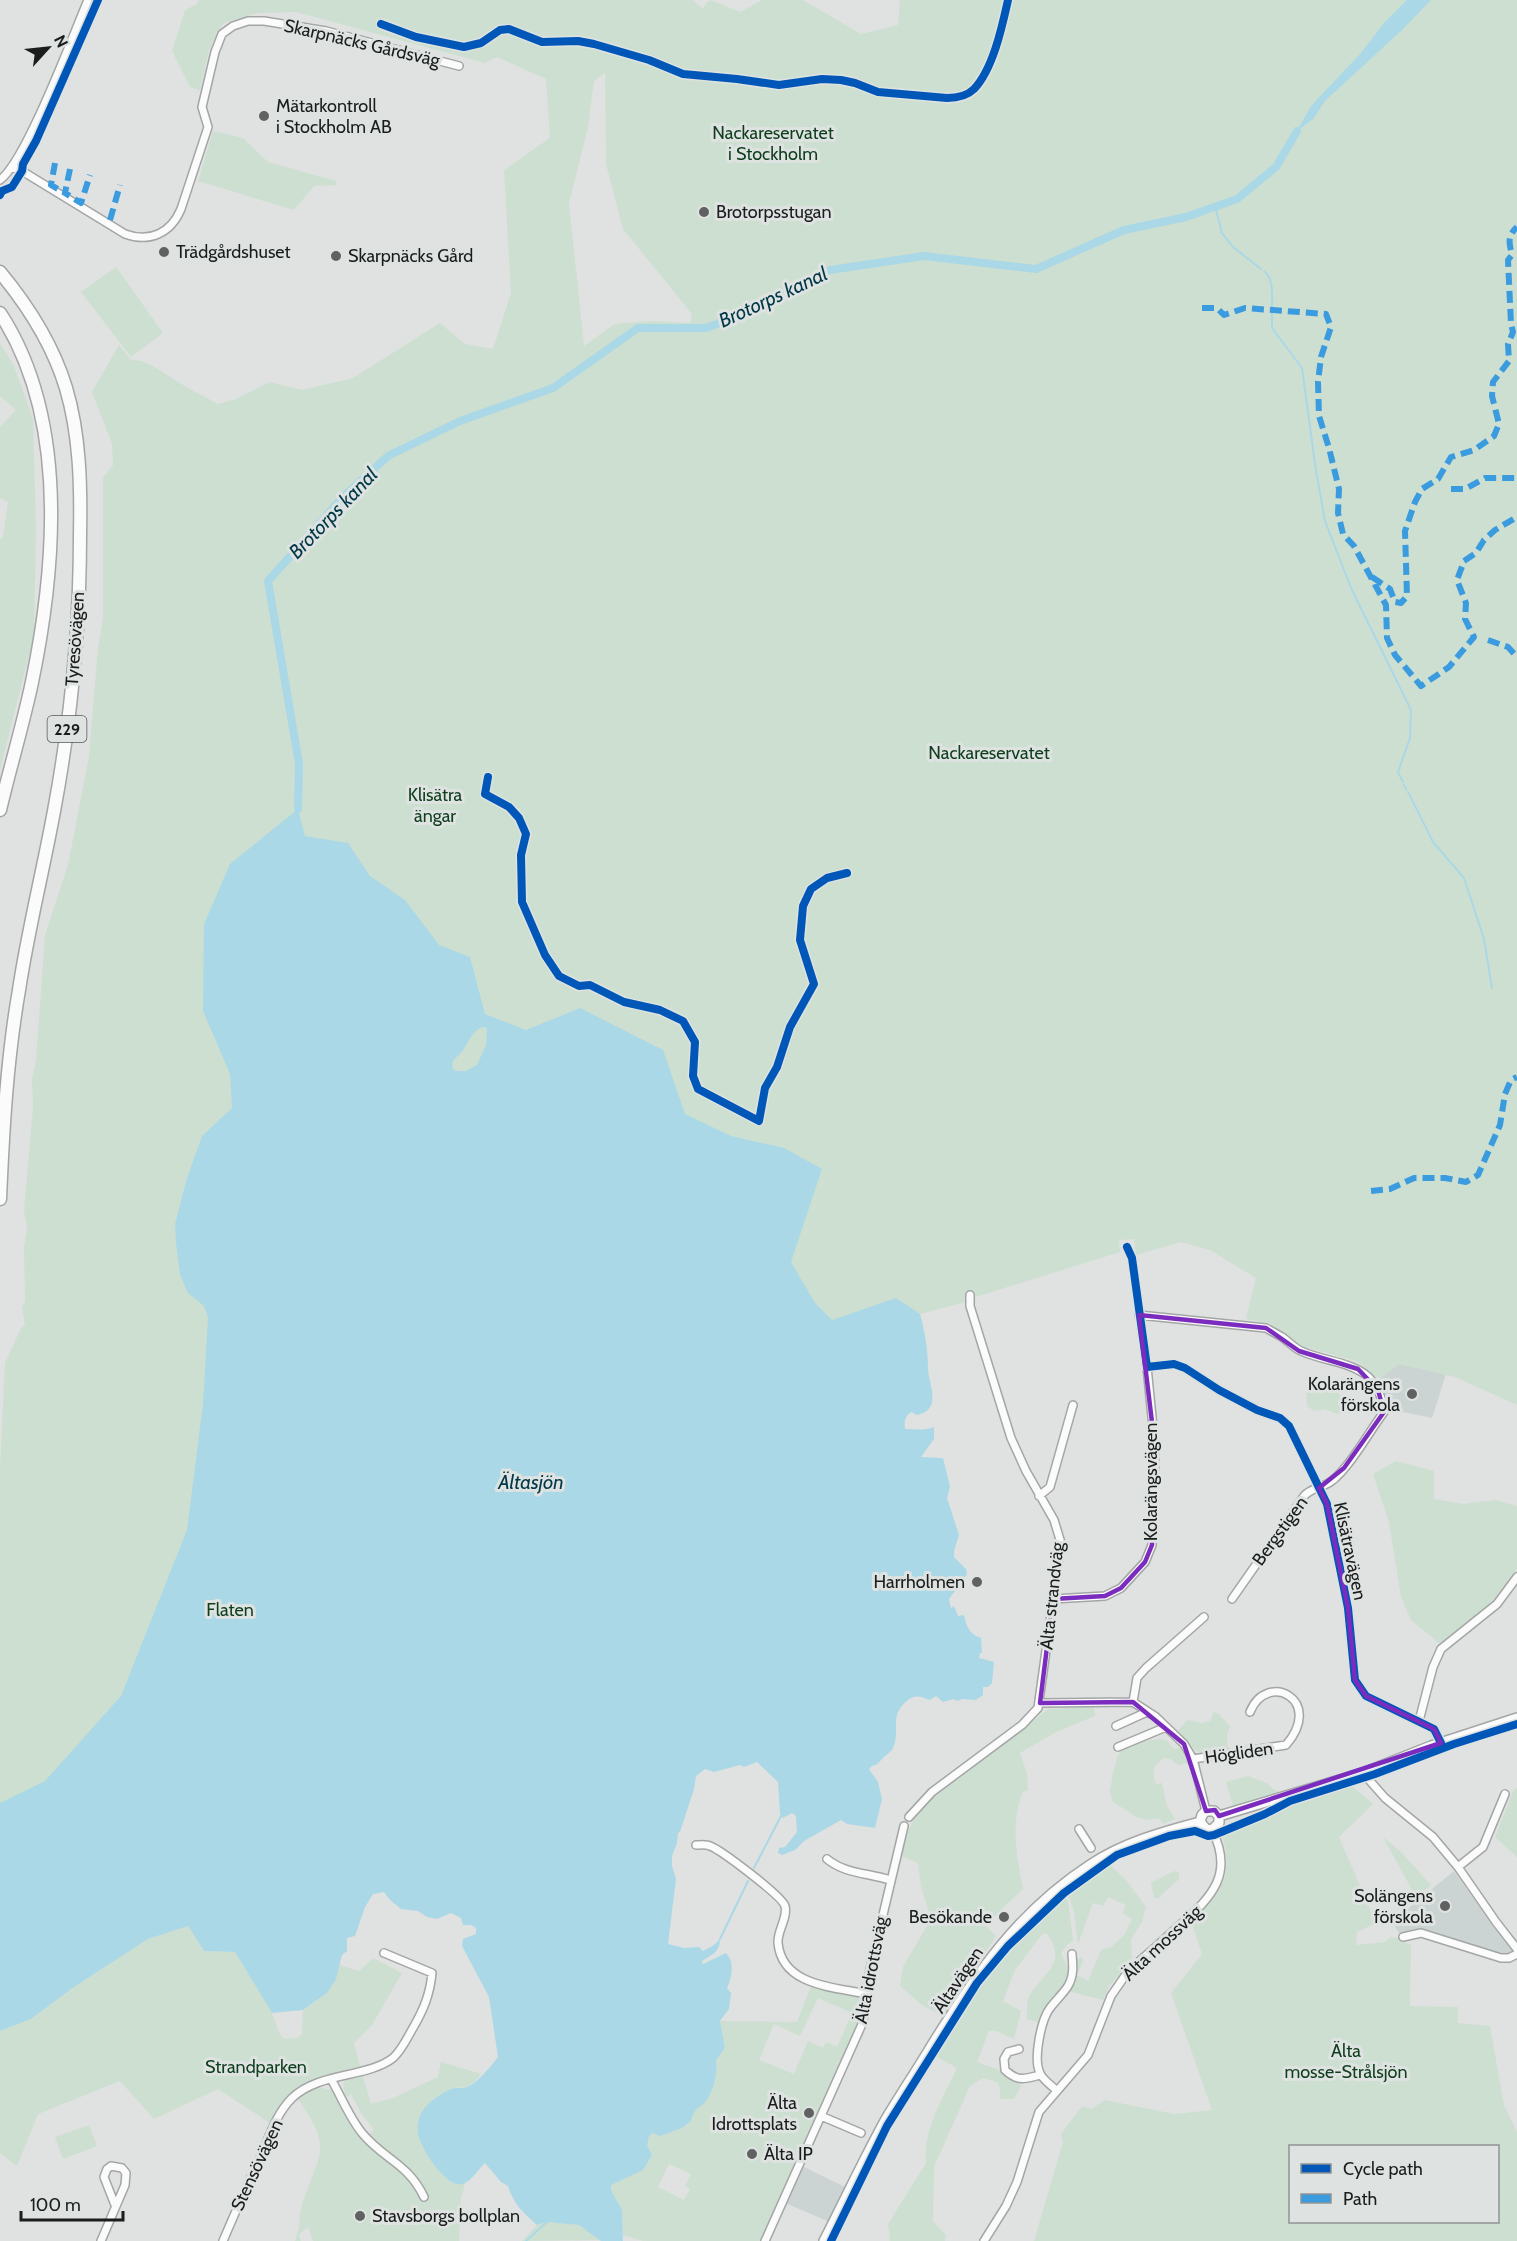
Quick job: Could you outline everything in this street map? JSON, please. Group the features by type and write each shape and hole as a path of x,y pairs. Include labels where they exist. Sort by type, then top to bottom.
{"highway":[{"name":"Tyresövägen","path":"0,272 41,330 66,390 78,454 80,533 76,637 69,717 54,812 29,931 15,1013 7,1078 0,1199"},
{"name":"Tyresövägen","path":"0,313 24,360 41,413 47,456 50,522 46,589 37,657 0,810"}],"main road":[{"path":"1219,1816 1363,1773 1441,1743 1517,1718"},
{"path":"1206,1811 1214,1811 1219,1816 1219,1823 1212,1830 1206,1829 1200,1822 1206,1811"},
{"name":"Ältavägen","path":"824,2241 890,2112 968,1988 1006,1938 1057,1889 1090,1865 1138,1841 1200,1822"}],"street":[{"path":"0,180 12,167 37,119 88,0"},
{"name":"Skarpnäcks Gårdsväg","path":"12,167 125,234 135,238 148,238 168,229 177,220 208,127 201,107 215,52 222,34 232,26 248,21 264,21 326,31 459,66"},
{"path":"1127,1247 1132,1258 1147,1367"},
{"name":"Älta strandväg","path":"970,1295 970,1305 1011,1438 1039,1496 1054,1520 1061,1543 1040,1702"},
{"name":"Bergstigen","path":"1139,1315 1266,1328 1299,1351 1349,1364 1367,1377 1382,1400 1384,1412 1344,1468 1332,1482 1310,1490 1304,1496 1232,1599"},
{"name":"Klisätravägen","path":"1147,1367 1174,1364 1185,1368 1219,1390 1257,1410 1280,1418 1289,1426 1327,1504 1348,1608 1355,1680 1366,1696 1434,1729 1441,1743"},
{"name":"Kolarängsvägen","path":"1053,1599 1105,1596 1121,1588 1145,1562 1152,1545 1155,1447 1147,1367"},
{"path":"1039,1496 1050,1487 1073,1405"},
{"path":"1419,1721 1433,1667 1441,1649 1497,1604 1517,1577"},
{"path":"1133,1702 1137,1678 1204,1617"},
{"name":"Högliden","path":"1192,1759 1279,1748 1286,1745 1294,1736 1300,1711 1296,1701 1289,1696 1281,1692 1265,1694 1253,1704 1250,1712"},
{"path":"909,1817 939,1786 975,1762 1030,1718 1040,1702 1133,1702 1184,1744 1192,1759 1206,1811"},
{"path":"1116,1726 1147,1712"},
{"path":"1118,1747 1166,1727"},
{"path":"1363,1773 1385,1798 1433,1837 1458,1867 1517,1949"},
{"path":"1458,1867 1483,1847 1505,1794"},
{"name":"Älta idrottsväg","path":"765,2241 864,2022 869,1974 904,1826"},
{"path":"1079,1829 1091,1848"},
{"name":"Älta mossväg","path":"984,2241 1006,2206 1017,2182 1034,2121 1056,2090 1088,2055 1111,1996 1122,1979 1129,1970 1202,1905 1217,1885 1221,1873 1221,1856 1212,1830"},
{"path":"696,1845 709,1846 772,1891 783,1902 785,1911 778,1942 784,1962 795,1975 805,1981 867,1994"},
{"path":"827,1859 848,1870 890,1880"},
{"path":"1403,1937 1421,1933 1502,1958 1509,1958 1517,1954"},
{"name":"Stensövägen","path":"223,2241 272,2128 284,2108 305,2088 377,2066 392,2058 401,2049 423,2011 430,1993 432,1973 384,1953"},
{"path":"1056,2090 1040,2075 1038,2056 1042,2022 1068,1986 1073,1972 1072,1954"},
{"path":"1019,2049 1008,2052 1004,2059 1005,2070 1014,2078 1025,2079 1040,2075"},
{"path":"331,2079 362,2133 405,2168 418,2183 424,2197"},
{"path":"821,2116 861,2133"},
{"path":"100,2241 125,2185 126,2173 122,2168 111,2166 104,2177 115,2205"}],"highlighted area":[{"path":"1139,1315 1266,1328 1299,1351 1358,1369 1378,1390 1384,1412 1344,1468 1319,1488 1327,1504 1348,1608 1355,1680 1366,1696 1434,1729 1441,1743 1235,1812 1219,1816 1215,1810 1206,1811 1184,1744 1133,1702 1040,1703 1053,1599 1105,1596 1121,1588 1145,1562 1152,1545 1155,1447"}],"shaded area":[{"name":"Kolarängens förskola","path":"1399,1364 1446,1374 1432,1418 1394,1410 1386,1398 1379,1379"},
{"name":"Solängens förskola","path":"1454,1871 1513,1951 1506,1955 1421,1930 1399,1933 1392,1922"},
{"path":"802,2166 847,2188 830,2222 785,2203"}],"green space":[{"name":"Nackareservatet","path":"199,0 693,0 703,9 711,0 740,12 762,0 803,0 861,34 898,25 900,0 1517,0 1517,1405 1455,1377 1399,1364 1379,1379 1356,1361 1301,1346 1269,1323 1246,1319 1256,1278 1210,1250 1181,1242 1136,1255 1134,1239 1119,1240 1120,1252 966,1300 966,1302 920,1314 0,1960 0,1466 5,1363 21,1328 25,1325 22,1308 25,1301 24,1247 27,1228 24,1211 33,1107 32,1079 36,1060 45,935 68,865 89,756 98,648 103,618 103,478 113,465 112,444 92,392 119,345 131,360 149,364 218,404 236,399 270,382 302,390 353,378 440,323 465,344 493,349 511,293 504,170 550,138 546,79 497,57 485,63 296,12 258,13 223,23 209,50 200,90 190,87 172,51 185,10 197,4","holes":["605,73 606,164 623,229 692,314 690,323 654,321 613,325 584,346 569,203 588,127 594,81"]},
{"path":"213,131 243,138 268,162 336,181 337,185 314,186 294,210 198,181"},
{"path":"116,267 163,333 131,357 81,292"},
{"path":"0,343 14,366 33,419 36,530 34,635 0,770 0,539 3,537 8,502 0,498 0,427 16,410 0,396"},
{"path":"1317,1383 1334,1389 1347,1402 1347,1408 1338,1414 1324,1409 1314,1411 1307,1406 1306,1386"},
{"path":"1396,1461 1434,1471 1434,1499 1463,1504 1496,1500 1517,1506 1517,1568 1513,1578 1495,1599 1440,1644 1411,1620 1401,1597 1389,1522 1373,1474"},
{"path":"1094,1707 1095,1716 1058,1731 1020,1753 1027,1774 1028,1790 1023,1792 1019,1804 1016,1828 1017,1853 1023,1889 985,1925 996,1936 943,2016 922,2005 900,1986 903,1967 931,1919 921,1887 918,1863 901,1856 908,1831 918,1812 942,1785 1009,1740 1048,1709"},
{"path":"1214,1712 1230,1726 1227,1735 1228,1751 1199,1752 1176,1733 1187,1720 1202,1723 1210,1721"},
{"path":"1166,1740 1174,1749 1181,1748 1188,1763 1179,1765 1164,1758 1154,1769 1156,1784 1162,1783 1167,1806 1175,1819 1163,1824 1159,1818 1147,1820 1136,1817 1112,1801 1110,1791 1118,1755 1123,1749 1138,1742"},
{"path":"1248,1776 1267,1783 1284,1794 1234,1809 1226,1782"},
{"name":"Älta mosse-Strålsjön","path":"1351,1785 1373,1804 1339,1837 1376,1923 1357,1932 1356,1945 1385,1942 1390,1937 1399,1938 1400,1941 1411,1945 1410,2006 1458,2007 1458,2023 1490,2026 1504,2105 1517,2132 1517,2241 1034,2241 1063,2142 1061,2134 1082,2106 1091,2109 1105,2100 1174,2114 1212,2110 1171,1993 1202,1954 1191,1921 1210,1902 1222,1884 1226,1862 1222,1835 1289,1805"},
{"path":"1517,1788 1517,1857 1495,1837 1514,1789"},
{"path":"1383,1837 1402,1853 1431,1885 1416,1897"},
{"path":"1108,1863 1126,1880 1146,1907 1142,1922 1131,1939 1132,1961 1109,1986 1103,2000 1068,1991 1075,1975 1077,1960 1082,1957 1083,1961 1077,1975 1088,1981 1100,1952 1104,1948 1110,1948 1125,1934 1132,1919 1123,1913 1126,1905 1108,1897 1103,1906 1093,1903 1078,1944 1074,1911 1067,1892"},
{"path":"1174,1871 1179,1873 1179,1879 1158,1898 1154,1898 1151,1883"},
{"path":"1064,1896 1068,1901 1073,1941 1061,1953 1068,1969 1065,1982 1038,2022 1027,2019 1029,1997 1055,1960 1053,1944 1047,1934 1043,1933 1015,1970 1003,2001 1021,2011 1014,2039 997,2031 989,2031 977,2062 999,2070 1021,2086 1014,2099 1000,2099 1000,2088 997,2082 983,2078 970,2086 934,2167 933,2221 946,2235 945,2241 890,2241 888,2224 926,2163 927,2139 931,2126 957,2068 934,2055 985,1978 1008,1951"},
{"name":"Strandparken","path":"188,1926 204,1951 235,1952 272,2013 284,2039 297,2038 302,2034 303,2010 317,2001 331,1987 339,1965 359,1971 373,1958 402,1973 372,2025 354,2043 360,2066 319,2078 296,2090 277,2110 270,2123 218,2089 154,2119 120,2081 38,2114 17,2166 0,2153 0,2031 31,2019 74,1987 148,1939"},
{"name":"Älta Idrottsplats","path":"811,1986 867,2000 865,2016 765,2241 643,2241 623,2235 622,2210 611,2190 611,2185 624,2177 633,2175 649,2136 693,2111 707,2098 717,2064 716,2060 725,2048 720,2021 797,2022","holes":["818,1998 852,2013 837,2047 826,2042 823,2048 808,2041 794,2074 759,2060 774,2024 800,2036","669,2164 691,2174 685,2186 690,2189 684,2200 658,2187"]},
{"path":"441,2062 481,2074 469,2086 449,2090 434,2100 425,2108 418,2125 426,2151 440,2172 453,2182 465,2183 461,2198 459,2241 313,2241 308,2227 299,2234 301,2241 295,2241 302,2205 320,2151 320,2141 316,2130 298,2099 312,2088 333,2091 363,2140 374,2130 361,2113 351,2094 346,2097 343,2084 347,2079 362,2073 371,2104 393,2098 438,2077"},
{"path":"89,2125 97,2146 63,2159 55,2137"},
{"path":"547,2222 579,2225 601,2240 522,2241 537,2225"}],"water":[{"path":"1407,0 1431,0 1325,101 1314,118 1297,131 1311,106"},
{"name":"Ältasjön","path":"298,809 305,836 348,843 370,876 405,900 439,945 470,957 485,1014 526,1030 580,1008 663,1050 685,1114 731,1136 784,1148 822,1169 791,1262 815,1303 832,1320 896,1298 920,1314 926,1341 932,1403 924,1412 916,1415 912,1412 908,1415 905,1429 934,1427 934,1439 921,1457 943,1458 950,1487 947,1498 959,1535 954,1557 966,1569 967,1574 949,1599 951,1608 954,1606 958,1616 964,1615 969,1630 981,1638 982,1653 979,1658 994,1662 992,1683 988,1687 983,1687 983,1695 976,1700 956,1701 954,1699 943,1702 936,1696 930,1700 916,1697 911,1698 902,1706 898,1711 893,1748 878,1764 869,1769 878,1782 882,1799 875,1828 847,1824 841,1820 804,1841 795,1850 782,1855 778,1853 779,1848 785,1847 797,1832 796,1816 792,1813 783,1818 780,1814 778,1782 757,1762 744,1767 740,1765 714,1772 705,1769 696,1776 694,1789 672,1856 676,1879 668,1944 684,1948 699,1947 703,1951 720,1939 717,1950 702,1961 703,1964 726,1953 731,1961 731,1974 727,1988 731,1993 729,2009 720,2021 725,2048 716,2060 716,2074 710,2094 694,2112 691,2121 682,2128 660,2136 653,2133 649,2136 647,2145 652,2155 643,2170 611,2185 611,2190 622,2210 623,2241 601,2241 579,2225 547,2222 537,2225 519,2207 508,2186 501,2182 485,2163 468,2181 458,2184 443,2175 424,2149 418,2134 418,2123 424,2109 447,2091 473,2084 498,2057 489,1997 462,1946 463,1939 476,1934 476,1928 463,1925 461,1918 451,1913 437,1919 427,1917 418,1911 401,1909 384,1892 373,1894 365,1907 355,1936 347,1938 347,1951 342,1955 336,1979 327,1993 303,2010 272,2013 235,1952 204,1951 188,1926 148,1939 74,1987 31,2019 0,2031 0,1803 45,1781 121,1696 187,1530 203,1404 208,1317 204,1306 188,1293 180,1275 175,1224 187,1178 202,1136 232,1108 230,1074 203,1011 204,924 230,864","holes":["483,1027 487,1028 486,1045 477,1065 466,1071 456,1071 452,1068 453,1061 473,1034"]}],"waterway":[{"name":"Brotorps kanal","path":"298,809 299,764 268,581 343,497 388,456 460,421 553,388 638,328 706,328 830,270 924,256 1036,269 1124,230 1186,217 1237,199 1276,167 1297,131"},
{"path":"1215,206 1222,233 1233,247 1261,269"},
{"path":"1264,271 1271,283 1272,307"},
{"path":"1272,313 1272,328 1302,368 1325,521 1351,588 1411,710 1410,738 1398,772 1403,782"},
{"path":"1404,785 1406,789"},
{"path":"1408,792 1433,842 1464,878 1484,939 1492,988"},
{"path":"754,1868 781,1816"},
{"path":"720,1939 748,1881"},
{"path":"526,2241 547,2222"}],"marked path":[{"path":"55,163 51,185 65,193"},
{"path":"70,169 65,193 81,203 90,175"},
{"path":"110,220 120,185"},
{"path":"1372,577 1390,589 1395,602 1401,603 1407,596 1405,531 1415,502 1422,489 1438,479 1451,457 1474,450 1494,436 1499,424 1492,396 1493,382 1509,361 1508,344 1513,332 1508,260 1512,255 1510,237 1517,227"},
{"path":"1202,308 1217,308 1224,315 1245,308 1326,314 1331,327 1321,357 1318,382 1319,416 1339,489 1338,513 1343,534 1354,546 1386,605 1387,638 1395,655 1421,686 1449,667 1474,637 1465,619 1466,603 1457,580 1464,561 1476,553 1484,540 1495,530 1517,517"},
{"path":"1451,489 1465,489 1485,478 1517,478"},
{"path":"1488,640 1508,647 1517,657"},
{"path":"1371,1191 1390,1189 1414,1178 1445,1178 1466,1182 1478,1175 1500,1125 1505,1094 1511,1080 1517,1077"}],"cycle path":[{"path":"0,195 2,191 12,187 22,171 23,164 36,141 98,0"},
{"path":"381,24 416,37 464,47 481,43 500,30 509,29 542,42 578,41 594,44 649,60 683,74 779,85 822,79 841,80 878,92 950,98 968,93 981,81 992,59 1008,0"},
{"path":"488,777 485,794 509,807 519,818 526,834 521,855 522,902 545,955 559,976 579,986 590,985 624,1002 660,1010 683,1021 695,1042 693,1076 698,1089 759,1121 765,1088 777,1067 790,1027 814,984 800,940 803,906 811,889 827,878 847,873"},
{"path":"1127,1247 1132,1258 1147,1367 1174,1364 1185,1368 1219,1390 1257,1410 1280,1418 1289,1426 1327,1504 1348,1608 1355,1680 1366,1696 1434,1729 1441,1743"},
{"path":"831,2241 887,2126 977,1983 1008,1946 1064,1893 1117,1855 1169,1836 1195,1831 1208,1836 1214,1835 1290,1801 1517,1724"}],"place":[{"name":"Mätarkontroll i Stockholm AB","path":"264,116"},
{"name":"Brotorpsstugan","path":"704,212"},
{"name":"Trädgårdshuset","path":"164,252"},
{"name":"Skarpnäcks Gård","path":"336,256"},
{"name":"Kolarängens förskola","path":"1412,1394"},
{"name":"Harrholmen","path":"977,1582"},
{"name":"Solängens förskola","path":"1445,1906"},
{"name":"Besökande","path":"1004,1917"},
{"name":"Älta Idrottsplats","path":"809,2113"},
{"name":"Älta IP","path":"752,2154"},
{"name":"Stavsborgs bollplan","path":"360,2216"}],"park label":[{"name":"Nackareservatet i Stockholm","path":"773,143"},
{"name":"Klisätra ängar","path":"435,805"},
{"name":"Flaten","path":"230,1610"}]}
